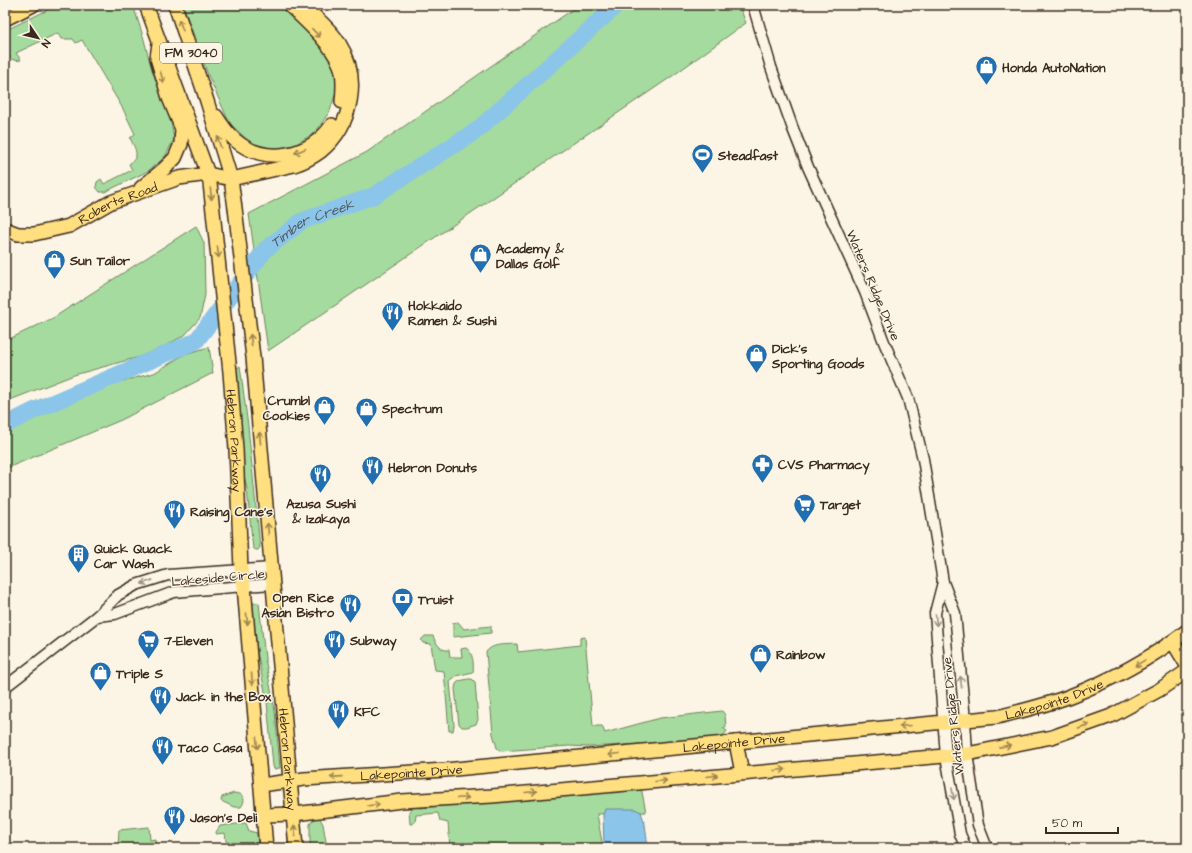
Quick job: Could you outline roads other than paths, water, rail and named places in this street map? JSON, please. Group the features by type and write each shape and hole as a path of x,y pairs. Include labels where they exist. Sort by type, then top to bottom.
{"main road":[{"path":"5,19 33,5"},
{"name":"FM 3040","path":"175,5 207,101"},
{"path":"207,101 229,135 243,146 260,153 278,156 297,152 314,144 328,131 338,115 343,96 340,65 328,45 289,5"},
{"path":"231,179 303,162 321,151 328,144 335,136 346,118 352,85 351,74 345,53 333,34 303,5"},
{"name":"FM 3040","path":"147,8 159,39"},
{"path":"131,195 164,169 175,158 181,144 182,129 169,98 157,58 159,39"},
{"name":"Hebron Parkway","path":"159,39 208,174 214,213 230,372 236,449 241,569 244,586 266,848"},
{"name":"Hebron Parkway","path":"207,101 231,179 253,357 296,848"},
{"name":"Roberts Road","path":"5,229 18,234 34,234 69,226 112,202 179,178 208,174 231,179"},
{"name":"Lakepointe Drive","path":"261,784 291,780 445,770 944,723 1004,715 1039,707 1070,697 1097,685 1130,669 1187,631"},
{"path":"1172,642 1187,665"},
{"path":"263,815 294,814 402,801 492,796 967,754 1052,737 1111,716 1159,690 1187,671"},
{"path":"736,742 742,773"}],"street":[{"name":"Waters Ridge Drive","path":"754,8 771,67 808,167 866,292 884,342 908,398 923,459 943,582 955,613 967,754 978,825 987,848"},
{"name":"Lakeside Circle","path":"5,687 97,616 118,595 136,585 168,575 272,568"},
{"name":"Waters Ridge Drive","path":"943,582 935,613 946,756 960,834 966,848"},
{"name":"Lakeside Circle","path":"97,616 115,614 174,592 273,584"}],"water":[{"path":"605,809 635,809 641,812 645,824 648,848 604,848 603,815"}],"waterway":[{"name":"Timber Creek","path":"5,425 33,411 196,341 265,250 302,221 373,196 476,131 617,5"}],"place":[{"name":"Honda AutoNation","path":"986,86"},
{"name":"Steadfast","path":"702,174"},
{"name":"Academy & Dallas Golf","path":"481,274"},
{"name":"Sun Tailor","path":"54,280"},
{"name":"Hokkaido Ramen & Sushi","path":"392,332"},
{"name":"Dick's Sporting Goods","path":"756,374"},
{"name":"Crumbl Cookies","path":"325,426"},
{"name":"Spectrum","path":"367,428"},
{"name":"CVS Pharmacy","path":"762,484"},
{"name":"Hebron Donuts","path":"373,486"},
{"name":"Azusa Sushi & Izakaya","path":"321,494"},
{"name":"Target","path":"805,524"},
{"name":"Raising Cane's","path":"175,530"},
{"name":"Quick Quack Car Wash","path":"78,574"},
{"name":"Truist","path":"402,618"},
{"name":"Open Rice Asian Bistro","path":"350,624"},
{"name":"7-Eleven","path":"149,660"},
{"name":"Subway","path":"334,660"},
{"name":"Rainbow","path":"760,674"},
{"name":"Triple S","path":"101,692"},
{"name":"Jack in the Box","path":"161,716"},
{"name":"KFC","path":"338,730"},
{"name":"Taco Casa","path":"163,766"},
{"name":"Jason's Deli","path":"175,836"}]}
